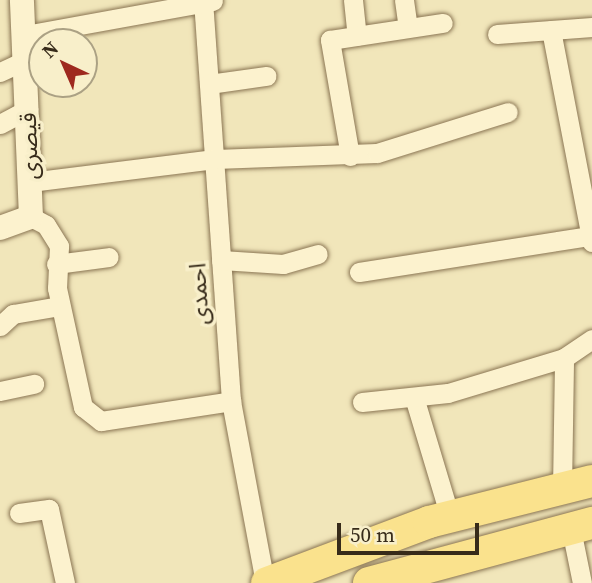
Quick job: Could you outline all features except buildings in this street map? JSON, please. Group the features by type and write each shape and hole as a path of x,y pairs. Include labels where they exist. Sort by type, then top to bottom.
{"main road":[{"path":"266,583 450,517 577,485"},
{"path":"369,583 582,526"}],"street":[{"name":"قیصری","path":"22,0 31,217"},
{"path":"353,0 357,36"},
{"path":"404,0 408,28"},
{"path":"0,72 25,47 207,1"},
{"name":"احمدی","path":"207,1 209,84 231,401 266,583"},
{"path":"350,156 330,40 443,23"},
{"path":"497,34 592,27"},
{"path":"359,272 591,239 583,130 551,30"},
{"path":"209,84 266,76"},
{"path":"0,124 27,109"},
{"path":"30,182 215,159 350,156 508,112"},
{"path":"0,228 31,217 46,225 59,246 56,264 71,374 83,407 101,421 231,401"},
{"path":"221,260 283,264 318,254"},
{"path":"56,264 109,257"},
{"path":"0,326 13,314 60,306"},
{"path":"362,402 448,393 564,358 592,339"},
{"path":"564,358 577,485"},
{"path":"0,391 34,384"},
{"path":"414,397 450,517"},
{"path":"19,513 49,509 65,583"},
{"path":"582,526 582,583"}]}
